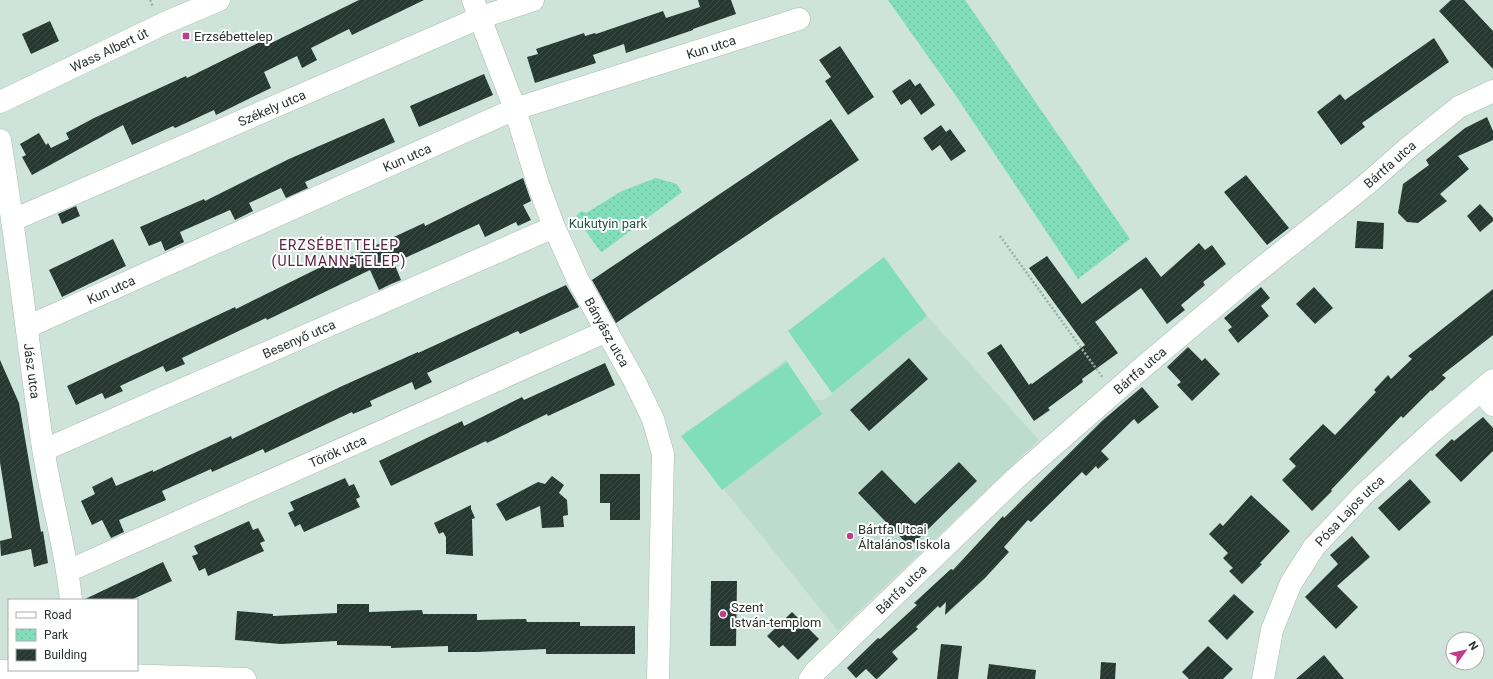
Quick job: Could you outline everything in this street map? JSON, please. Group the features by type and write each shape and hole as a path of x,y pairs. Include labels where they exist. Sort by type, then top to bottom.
{"street":[{"name":"Wass Albert út","path":"0,102 167,22 219,0"},
{"name":"Székely utca","path":"13,220 476,9 532,0"},
{"name":"Bányász utca","path":"476,9 515,109 538,184 554,227 578,280 634,380 653,418 663,454 658,679"},
{"name":"Kun utca","path":"26,327 515,109 799,19"},
{"name":"Bártfa utca","path":"810,679 815,672 1015,479 1114,393 1244,282 1368,184 1409,147 1459,107 1493,91"},
{"name":"Jász utca","path":"0,140 13,220 26,327 44,450 68,571 71,599"},
{"name":"Besenyő utca","path":"44,450 554,227"},
{"name":"Török utca","path":"68,571 607,331"},
{"name":"Pósa Lajos utca","path":"1263,679 1272,630 1291,583 1314,547 1363,495 1433,431 1489,392"},
{"path":"0,671 79,672 245,679"}],"path":[{"path":"1000,236 1114,393"}],"shaded area":[{"name":"Bártfa Utcai Általános Iskola","path":"927,316 1039,440 838,631 681,436 786,360 813,400 824,400"}],"green space":[{"path":"888,0 965,0 1130,239 1078,279 956,96"},
{"name":"Kukutyin park","path":"656,178 677,184 682,192 602,252 600,251 585,230 586,227 576,216 581,211 586,213 622,191"},
{"path":"884,257 927,316 832,393 788,331"},
{"path":"787,362 822,414 722,490 681,436"}],"building":[{"path":"359,0 424,0 352,35 349,29 311,48 317,60 302,68 297,56 264,72 271,88 216,115 214,110 175,128 173,126 132,145 123,125 32,175 22,157 26,155 20,144 39,133 46,145 48,143 51,148 69,139 66,133 94,118 186,76 187,78 264,40 267,45"},
{"path":"698,0 731,0 736,14 626,53 624,44 593,55 596,63 535,83 527,57 538,54 536,49 584,33 585,36 596,34 663,11 666,18 700,7"},
{"path":"1451,0 1464,0 1493,31 1493,69 1439,11"},
{"path":"50,21 59,41 31,54 22,34"},
{"path":"1434,38 1449,62 1362,123 1365,127 1341,145 1317,112 1340,94 1345,100"},
{"path":"840,46 874,97 848,115 825,81 831,77 819,60"},
{"path":"484,74 493,95 419,127 410,106"},
{"path":"910,79 915,86 920,83 935,105 921,115 910,99 901,105 892,91"},
{"path":"1487,117 1493,131 1493,140 1458,156 1469,169 1440,194 1447,201 1418,223 1407,222 1398,213 1403,184 1429,165 1426,160 1465,128"},
{"path":"384,118 395,142 305,182 308,188 286,198 281,188 249,203 253,211 235,220 230,210 180,232 184,242 165,251 161,241 149,246 140,227 204,199 205,201 289,159"},
{"path":"831,119 859,160 616,323 592,280"},
{"path":"941,125 946,132 950,129 966,151 951,161 940,145 932,151 923,138"},
{"path":"1246,175 1289,228 1267,245 1224,192"},
{"path":"523,178 531,201 523,205 531,220 518,226 516,222 485,237 479,224 394,263 401,280 379,290 370,270 267,320 266,318 182,358 185,364 166,372 163,366 120,386 123,391 105,399 102,393 76,405 67,386 235,307 236,309 327,264 329,267 424,223 425,226"},
{"path":"1480,204 1493,218 1493,221 1480,232 1467,216"},
{"path":"76,206 80,216 62,224 58,214"},
{"path":"1357,221 1384,223 1383,249 1355,248"},
{"path":"113,239 126,266 62,297 49,270"},
{"path":"1199,243 1205,250 1212,245 1226,264 1203,282 1205,285 1181,305 1185,310 1167,324 1141,288 1095,322 1118,353 1082,379 1083,382 1048,408 1050,410 1034,421 987,353 1001,344 1029,385 1085,345 1029,268 1047,256 1082,304 1146,257 1161,277"},
{"path":"566,285 579,307 520,334 518,331 427,373 432,382 415,390 412,382 370,401 372,406 353,414 352,412 265,453 263,449 212,472 211,469 162,491 166,500 119,520 124,532 111,538 102,520 92,525 81,501 95,494 92,487 112,477 116,486 153,470 153,472 231,436 232,439 340,387"},
{"path":"1261,287 1270,298 1261,306 1269,316 1238,343 1228,330 1232,327 1224,318"},
{"path":"1314,287 1333,308 1315,324 1296,304"},
{"path":"1493,289 1493,335 1442,375 1446,378 1432,391 1431,390 1403,418 1401,416 1312,511 1282,480 1296,466 1289,459 1323,424 1335,435 1376,392 1374,390 1388,375 1391,379 1412,359 1408,356"},
{"path":"1188,347 1202,361 1205,358 1220,374 1192,401 1177,385 1181,382 1167,367"},
{"path":"909,358 928,379 869,431 850,410"},
{"path":"0,360 19,403 41,532 43,531 48,563 34,567 31,549 1,556 0,541 12,538 0,462"},
{"path":"605,363 615,385 548,416 547,414 487,443 486,441 391,486 379,461 462,421 464,426 522,397 524,400"},
{"path":"1142,387 1159,407 1138,424 1134,419 1101,451 1109,459 1098,469 1096,466 1086,476 1082,472 1031,522 1028,520 1004,547 1009,552 985,578 945,615 946,602 940,608 938,606 916,627 918,629 892,652 898,659 877,679 866,669 856,678 847,668 878,638 880,639 917,605 914,603 951,569 953,570 1003,516 1004,518 1103,420"},
{"path":"1483,417 1493,428 1493,451 1461,482 1435,455 1452,439 1454,441"},
{"path":"959,462 977,481 910,547 858,493 882,470 915,504"},
{"path":"600,474 640,474 640,520 610,520 610,503 600,503"},
{"path":"552,476 564,485 559,493 567,500 568,515 563,516 564,527 542,528 540,506 506,521 496,504 538,482 545,484"},
{"path":"345,478 349,486 354,484 360,497 356,499 360,507 304,532 300,524 295,527 288,513 294,510 290,502"},
{"path":"1410,479 1431,502 1399,531 1378,508"},
{"path":"1251,495 1290,531 1260,563 1262,564 1242,584 1229,571 1233,568 1223,558 1228,553 1209,534 1220,523 1223,526"},
{"path":"471,505 475,518 472,519 473,556 446,554 446,537 443,532 439,534 434,523"},
{"path":"249,521 253,530 258,528 265,541 260,543 264,551 208,576 205,568 199,571 192,556 198,554 194,546"},
{"path":"1352,536 1370,557 1337,586 1358,607 1336,629 1305,597 1338,564 1330,555"},
{"path":"163,562 172,581 133,599 85,599"},
{"name":"Szent István-templom","path":"711,581 737,581 736,646 710,646"},
{"path":"1234,594 1254,612 1227,640 1208,621"},
{"path":"337,604 369,604 369,612 422,610 423,614 477,614 477,620 526,619 527,622 580,622 580,626 635,626 635,654 546,654 546,649 448,652 448,646 391,648 391,646 337,645 337,641 281,644 235,640 237,611 273,614 273,616 337,613"},
{"path":"792,612 819,639 798,660 783,645 779,648 767,636"},
{"path":"941,644 962,646 958,679 937,679"},
{"path":"1208,646 1233,669 1223,679 1189,679 1182,672"},
{"path":"1324,655 1344,679 1296,679"},
{"path":"1101,662 1116,663 1115,679 1100,679"},
{"path":"989,664 1036,670 1035,679 987,679"}],"place":[{"name":"Erzsébettelep","path":"186,36"},
{"name":"Bártfa Utcai Általános Iskola","path":"850,536"},
{"name":"Szent István-templom","path":"723,614"}],"district":[{"name":"ERZSÉBETTELEP (ULLMANN-TELEP)","path":"339,254"}]}
